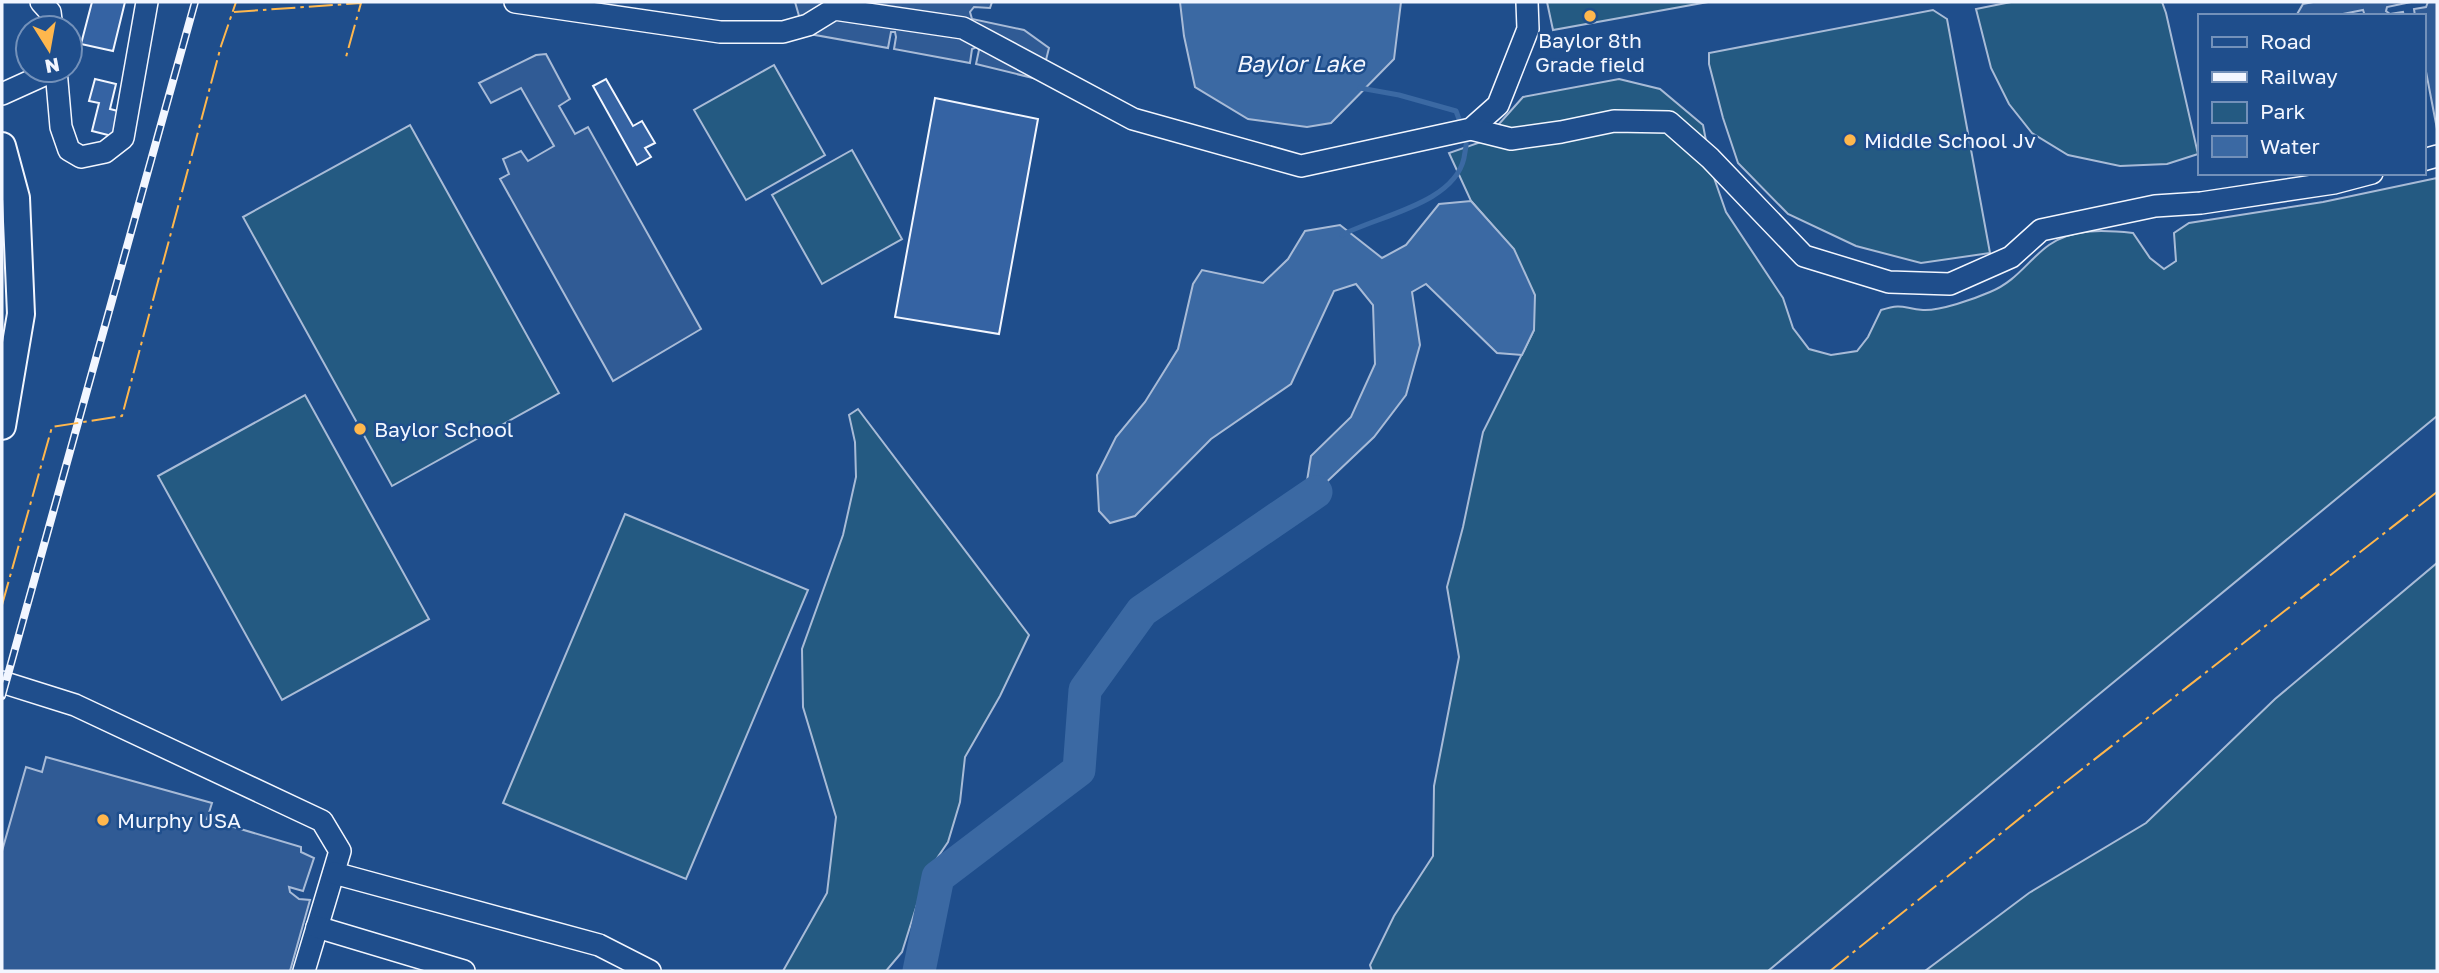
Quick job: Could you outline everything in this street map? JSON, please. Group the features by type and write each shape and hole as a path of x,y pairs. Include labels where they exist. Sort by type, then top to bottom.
{"main road":[{"path":"2,146 16,198 21,314 2,426"}],"lane":[{"path":"57,84 61,128 69,150 81,157 105,152 123,138 147,2"},
{"path":"515,2 720,32 783,32 808,25 831,6 963,28 1133,119 1301,166 1471,128 1511,139 1614,121 1669,122 1710,158 1804,256 1889,282 1950,284 2011,257 2041,230 2155,206 2201,203 2321,185 2364,175"},
{"path":"1471,128 1497,105 1528,29 1527,2"},
{"path":"2,94 24,84"},
{"path":"2,682 75,705 322,821 341,852 304,971"},
{"path":"334,873 599,946 650,971"},
{"path":"317,927 464,971"}],"green space":[{"name":"Baylor 8th Grade field","path":"1547,2 1708,2 1553,30"},
{"path":"2011,2 2162,2 2198,154 2167,164 2120,166 2068,155 2032,133 2009,104 1991,68 1976,9"},
{"name":"Middle School Jv","path":"1933,10 1947,19 1990,253 1921,263 1856,246 1788,214 1738,163 1723,118 1709,64 1709,53"},
{"path":"774,65 825,155 746,200 694,110"},
{"path":"1619,79 1660,89 1703,125 1712,172 1726,212 1783,298 1793,328 1809,349 1831,355 1857,351 1868,337 1881,310 1898,306 1923,310 1938,309 1983,295 2008,282 2049,245 2068,236 2100,231 2133,233 2150,258 2164,269 2176,261 2174,233 2189,223 2323,202 2437,178 2437,416 1768,971 1372,971 1370,965 1394,916 1433,856 1434,786 1459,657 1447,587 1483,432 1534,330 1514,250 1471,201 1449,153 1484,141 1523,97"},
{"path":"410,125 559,393 392,486 243,217"},
{"path":"852,150 902,239 822,284 772,195"},
{"path":"305,395 429,619 282,700 158,476"},
{"path":"858,409 1029,635 1000,696 965,757 960,802 948,842 927,873 902,952 886,971 783,971 827,893 836,817 803,707 802,649 843,535 856,477 855,442 849,415"},
{"path":"625,514 808,590 686,879 503,803"},
{"path":"2437,563 2437,971 1925,971 2029,893 2146,823 2275,699"}],"shaded area":[{"path":"795,2 992,2 990,8 974,7 970,12 972,19 1024,30 1049,48 1041,80 976,64 979,50 977,47 972,49 970,63 894,49 895,32 891,32 888,48 804,33"},
{"path":"2411,2 2387,7 2386,11 2390,14 2364,14 2363,10 2343,14 2297,14 2303,4"},
{"path":"2428,2 2437,2 2437,129 2425,66 2425,14 2415,14 2414,9 2426,7"},
{"path":"546,54 570,99 559,106 575,134 588,127 701,329 613,381 500,179 509,174 503,159 521,151 528,161 554,146 521,88 491,103 479,83 536,55"},
{"path":"46,757 212,803 207,819 301,847 301,852 314,858 303,891 289,887 290,892 299,899 310,900 290,971 2,971 2,851 26,767 42,772"}],"water":[{"name":"Baylor Lake","path":"1180,2 1401,2 1394,59 1331,123 1307,127 1248,119 1195,87"},
{"path":"1471,201 1514,249 1535,295 1534,330 1522,355 1497,353 1426,284 1412,292 1420,345 1406,395 1374,437 1316,492 1307,481 1311,456 1351,417 1375,364 1373,305 1356,284 1334,291 1291,384 1211,439 1135,516 1110,523 1099,511 1097,475 1116,437 1145,402 1178,349 1193,284 1202,270 1263,283 1288,259 1305,231 1340,225 1382,258 1406,245 1439,204"}],"building":[{"path":"92,2 125,2 113,51 84,45 84,33"},
{"path":"95,79 116,84 110,109 122,112 116,137 92,131 99,103 89,101"},
{"path":"606,79 633,126 642,121 655,143 645,148 651,157 637,165 593,86"},
{"path":"935,98 1038,119 999,334 895,317"}],"waterway":[{"path":"1360,88 1399,95 1456,111 1462,127"},
{"path":"1342,235 1412,207 1446,187 1457,174 1464,158 1465,136"},
{"path":"919,971 938,877 1079,770 1085,690 1142,611 1316,492"}],"railway":[{"path":"2,696 195,2"}],"power":[{"path":"2,605 52,427 122,416 221,46 236,2"},
{"path":"234,12 361,3 346,57"},
{"path":"1830,971 2045,798 2437,492"}],"place":[{"name":"Baylor 8th Grade field","path":"1590,16"},
{"name":"Middle School Jv","path":"1850,140"},
{"name":"Baylor School","path":"360,429"},
{"name":"Murphy USA","path":"103,820"}]}
